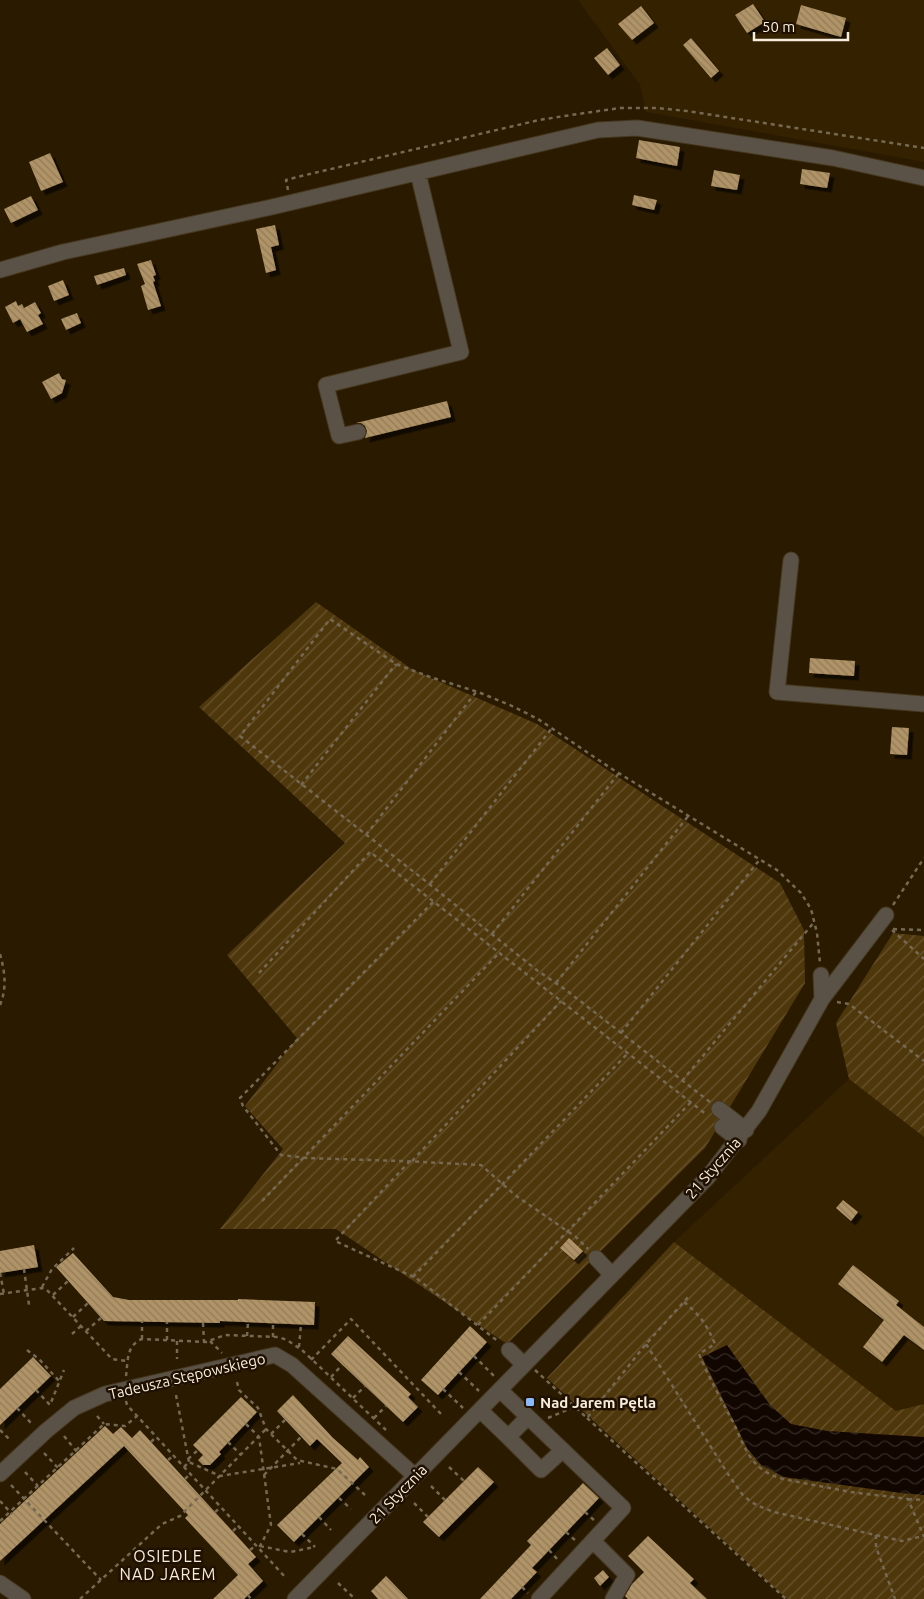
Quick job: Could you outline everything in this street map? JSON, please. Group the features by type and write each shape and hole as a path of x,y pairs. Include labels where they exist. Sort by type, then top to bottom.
{"street":[{"path":"0,270 63,252 263,209 598,130 637,128 833,158 924,178"},
{"path":"358,432 338,436 326,385 461,352 418,173"},
{"path":"791,560 777,692 924,704"},
{"name":"21 Stycznia","path":"295,1599 708,1177 759,1112 822,999 886,916"},
{"path":"821,975 822,999"},
{"path":"719,1109 742,1135"},
{"path":"722,1127 742,1135"},
{"path":"596,1258 612,1275"},
{"path":"509,1350 526,1364"},
{"name":"Tadeusza Stępowskiego","path":"0,1474 74,1408 106,1394 275,1355 297,1369 415,1476"},
{"path":"502,1388 531,1420 623,1508 587,1543 539,1599"},
{"path":"481,1409 541,1470 562,1450"},
{"path":"508,1438 531,1420"},
{"path":"587,1543 627,1575 613,1599"},
{"path":"0,1583 23,1599"}],"path":[{"path":"719,1109 240,736 330,619 396,664 430,677 477,691 510,705 552,728 619,773 761,858 785,876 808,902 815,921 821,975"},
{"path":"302,785 396,664"},
{"path":"366,835 477,691"},
{"path":"430,884 552,728"},
{"path":"492,934 619,773"},
{"path":"556,983 689,816"},
{"path":"259,973 370,852 722,1127"},
{"path":"621,1033 761,858"},
{"path":"886,916 924,858"},
{"path":"433,902 240,1098 243,1106 281,1155 302,1158 480,1165 515,1195 576,1237 596,1258"},
{"path":"682,1081 815,921"},
{"path":"924,930 890,929 924,959"},
{"path":"262,1202 499,953"},
{"path":"0,954 3,963 5,987 0,1005"},
{"path":"509,1350 413,1277 335,1241 562,1002"},
{"path":"849,1004 924,1060"},
{"path":"413,1277 628,1053"},
{"path":"477,1326 690,1102"},
{"path":"42,1288 52,1269 74,1248"},
{"path":"24,1269 30,1305"},
{"path":"0,1274 2,1294 42,1288 53,1295 112,1359 128,1361"},
{"path":"53,1295 68,1280"},
{"path":"587,1418 646,1344 690,1295"},
{"path":"684,1302 699,1314 708,1328 715,1344 699,1354 756,1464 778,1478 843,1491 924,1500"},
{"path":"73,1317 88,1303"},
{"path":"86,1331 101,1318"},
{"path":"297,1369 312,1359 351,1319 441,1414"},
{"path":"142,1322 142,1339"},
{"path":"167,1322 167,1340"},
{"path":"247,1336 248,1322"},
{"path":"203,1323 204,1342"},
{"path":"273,1323 273,1337"},
{"path":"299,1347 301,1324"},
{"path":"72,1334 82,1326"},
{"path":"302,1534 314,1547 290,1552 256,1545 238,1526 127,1405 124,1390 130,1349 137,1341 142,1339 204,1342 222,1336 247,1336 273,1337 287,1340 299,1347 387,1431"},
{"path":"177,1340 177,1359"},
{"path":"210,1341 226,1358"},
{"path":"646,1344 728,1474 742,1494 751,1502 774,1512 902,1541 924,1537 908,1498"},
{"path":"27,1350 39,1359 60,1382"},
{"path":"474,1356 502,1388"},
{"path":"526,1364 786,1599"},
{"path":"331,1378 342,1365"},
{"path":"36,1390 50,1405 64,1370"},
{"path":"459,1372 481,1409"},
{"path":"237,1382 239,1390 258,1408 266,1429 302,1462"},
{"path":"353,1398 365,1386"},
{"path":"443,1389 481,1409"},
{"path":"176,1395 189,1461"},
{"path":"374,1418 386,1406"},
{"path":"531,1420 574,1407"},
{"path":"18,1408 31,1423"},
{"path":"97,1416 104,1424 125,1426 137,1416"},
{"path":"272,1434 285,1420"},
{"path":"0,1521 39,1487 104,1424"},
{"path":"246,1424 259,1437 271,1525 260,1547"},
{"path":"80,1599 162,1524 180,1516 266,1429"},
{"path":"0,1430 10,1442"},
{"path":"64,1436 77,1451"},
{"path":"151,1442 156,1437"},
{"path":"264,1475 301,1437"},
{"path":"228,1442 241,1455"},
{"path":"184,1467 198,1450"},
{"path":"44,1453 58,1468"},
{"path":"168,1460 173,1456"},
{"path":"189,1461 220,1476 302,1462 328,1466 337,1469 365,1495"},
{"path":"449,1467 464,1481"},
{"path":"25,1472 39,1487"},
{"path":"185,1479 190,1474"},
{"path":"11,1485 101,1580"},
{"path":"431,1486 445,1500"},
{"path":"339,1498 350,1509"},
{"path":"0,1500 11,1513"},
{"path":"414,1503 428,1517"},
{"path":"215,1512 221,1507"},
{"path":"585,1512 600,1525"},
{"path":"596,1522 598,1513"},
{"path":"319,1517 331,1530"},
{"path":"233,1531 238,1526"},
{"path":"566,1532 587,1543"},
{"path":"876,1535 876,1547 895,1599"},
{"path":"250,1550 256,1545"},
{"path":"260,1547 286,1578"},
{"path":"548,1550 563,1565"},
{"path":"338,1583 354,1599"},
{"path":"248,1595 252,1599"}],"shaded area":[{"path":"578,0 924,0 924,162 646,112 640,85"},
{"path":"316,602 413,670 537,724 780,883 804,930 805,983 705,1148 507,1344 336,1229 220,1229 283,1149 245,1106 297,1038 227,955 345,843 199,707"},
{"path":"893,933 924,936 924,1137 849,1079 836,1023"},
{"path":"849,1079 924,1137 924,1404 897,1412 674,1242"},
{"path":"674,1242 896,1411 924,1404 924,1599 787,1599 547,1378"}],"water":[{"path":"727,1345 770,1405 791,1424 827,1431 924,1437 924,1495 784,1477 761,1465 747,1448 702,1357"}],"building":[{"path":"753,4 765,22 747,33 735,15"},
{"path":"801,5 846,18 841,37 796,24"},
{"path":"641,6 654,23 632,40 618,24"},
{"path":"691,38 719,71 711,78 683,45"},
{"path":"607,48 620,65 608,75 594,58"},
{"path":"639,140 680,147 677,166 636,158"},
{"path":"50,153 63,182 41,191 29,162"},
{"path":"802,169 830,173 827,188 800,184"},
{"path":"714,170 740,175 737,190 711,186"},
{"path":"634,195 657,200 654,210 632,205"},
{"path":"31,196 38,210 11,223 4,209"},
{"path":"275,225 279,245 271,247 276,270 266,273 256,229"},
{"path":"151,260 156,275 153,276 155,281 153,282 161,306 148,310 141,286 145,284 137,264"},
{"path":"124,268 126,275 97,285 94,276"},
{"path":"63,280 69,295 54,301 48,286"},
{"path":"16,301 18,306 22,304 24,308 35,302 41,313 38,315 43,324 27,332 20,319 13,323 5,307"},
{"path":"77,313 81,323 66,330 61,319"},
{"path":"59,373 62,379 66,380 62,393 51,399 42,382"},
{"path":"447,401 451,417 365,438 367,431 365,426 361,423 356,423"},
{"path":"810,658 855,661 854,676 809,673"},
{"path":"892,727 909,728 907,755 890,754"},
{"path":"843,1200 858,1212 851,1221 836,1208"},
{"path":"569,1238 583,1251 574,1260 560,1248"},
{"path":"34,1245 38,1267 0,1273 0,1251"},
{"path":"73,1253 113,1297 129,1300 238,1299 315,1302 314,1325 220,1321 220,1323 104,1321 56,1267"},
{"path":"853,1265 899,1301 896,1305 924,1327 924,1350 904,1335 882,1362 863,1347 884,1320 838,1284"},
{"path":"470,1326 487,1342 438,1395 421,1380"},
{"path":"348,1336 411,1394 408,1397 418,1407 403,1422 331,1354"},
{"path":"33,1357 51,1376 0,1425 0,1389"},
{"path":"293,1395 333,1438 358,1460 360,1457 369,1467 294,1542 277,1525 342,1463 317,1439 310,1446 277,1411"},
{"path":"241,1397 257,1412 219,1452 221,1454 210,1465 203,1465 198,1460 203,1455 193,1445"},
{"path":"105,1426 113,1434 121,1427 132,1438 140,1430 256,1557 248,1564 263,1581 244,1599 213,1599 238,1575 185,1518 188,1515 124,1446 0,1561 0,1524"},
{"path":"478,1467 494,1482 439,1537 423,1522"},
{"path":"583,1483 599,1498 532,1568 537,1572 511,1599 480,1599 531,1545 527,1541"},
{"path":"648,1536 694,1579 690,1583 707,1599 628,1599 625,1596 632,1584 644,1572 628,1556"},
{"path":"603,1570 609,1577 600,1586 594,1578"},
{"path":"386,1576 408,1599 378,1599 371,1591"}],"place":[{"name":"Nad Jarem Pętla","path":"530,1402"}],"district":[{"name":"OSIEDLE NAD JAREM","path":"168,1565"}]}
